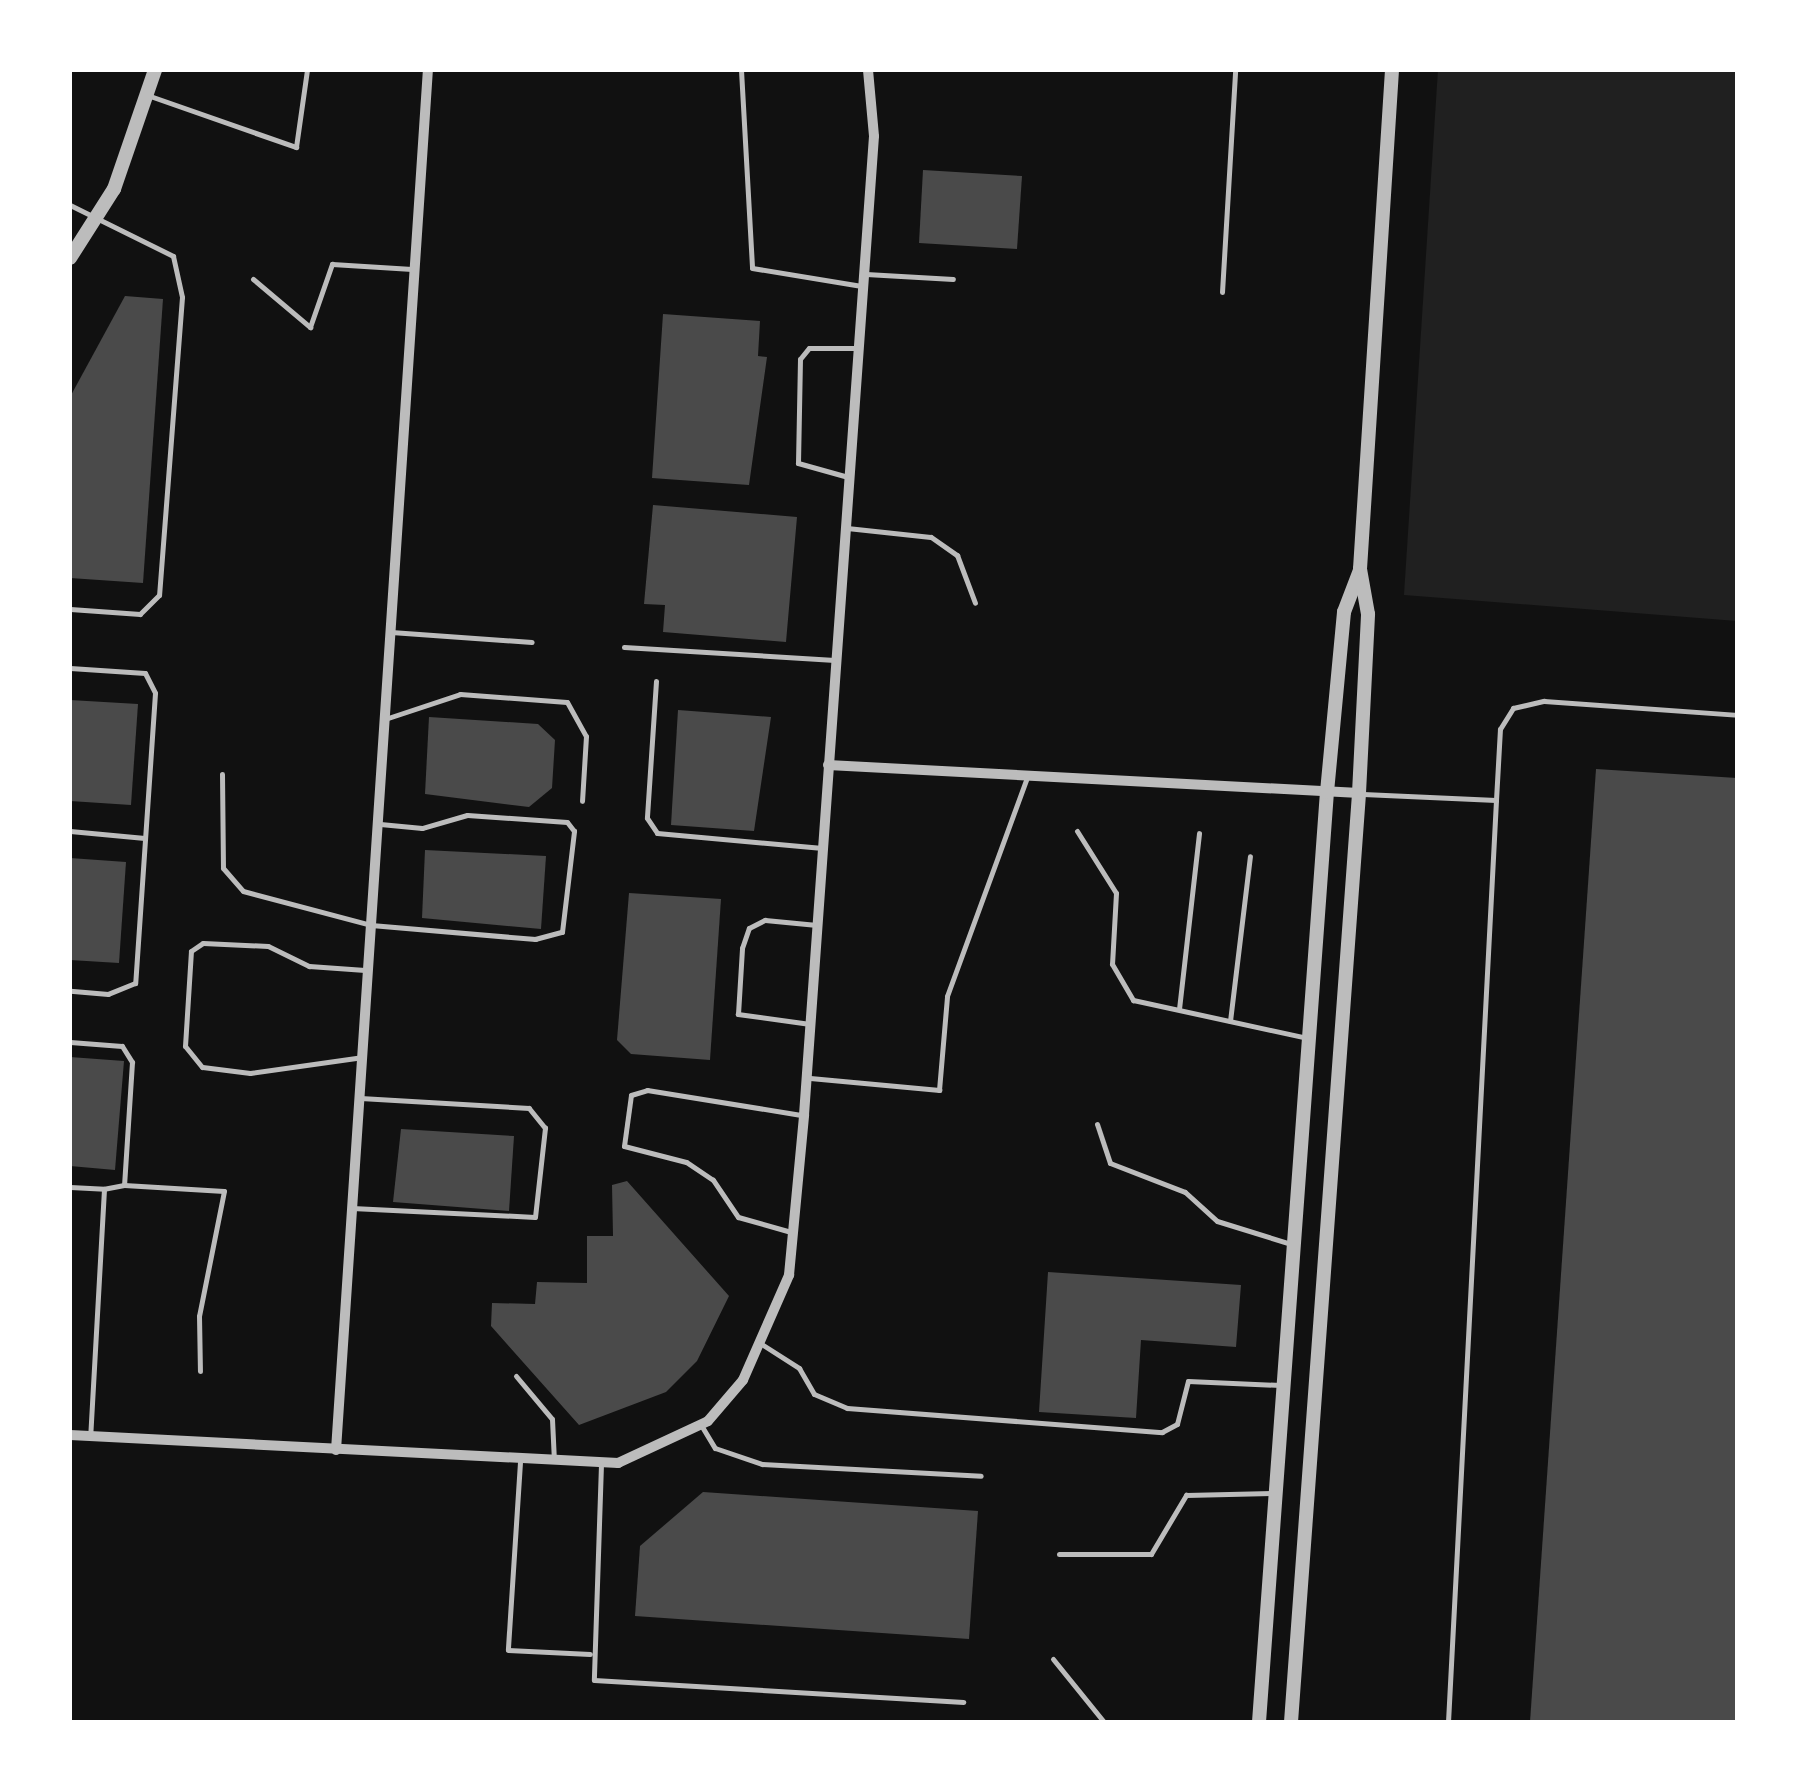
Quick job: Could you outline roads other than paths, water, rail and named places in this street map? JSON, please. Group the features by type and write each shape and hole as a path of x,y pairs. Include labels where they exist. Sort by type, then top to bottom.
{"street":[{"path":"70,258 95,219 155,70"},
{"path":"336,1450 428,70"},
{"path":"70,1435 601,1464 660,1450 701,1425 743,1380 763,1345 789,1275 804,1115 874,136 868,70"},
{"path":"1291,1722 1359,794 1368,614 1360,569 1392,70"},
{"path":"1259,1722 1306,1038 1344,612 1360,569"},
{"path":"828,765 1359,794"}],"lane":[{"path":"148,95 296,148 307,70"},
{"path":"741,70 752,268 863,280 953,279"},
{"path":"1222,292 1236,70"},
{"path":"70,204 173,256 182,297 159,595 140,614 70,609"},
{"path":"253,279 310,326 332,264 415,270"},
{"path":"848,477 798,463 800,359 809,348 857,348"},
{"path":"844,528 931,537 957,555 975,603"},
{"path":"391,632 532,642"},
{"path":"624,647 834,660"},
{"path":"70,668 152,676 134,983 108,994 70,992"},
{"path":"656,681 648,818 657,833 823,848"},
{"path":"385,719 460,694 567,702 586,736 582,800"},
{"path":"1448,1722 1500,729 1513,708 1544,701 1737,715"},
{"path":"222,774 222,868 243,891 371,925 548,937 568,919 572,855 567,822 467,814 422,828 378,824"},
{"path":"806,1078 940,1090 947,996 1027,776"},
{"path":"1359,794 1496,800"},
{"path":"70,831 145,838"},
{"path":"1077,831 1116,893 1112,964 1133,1000 1306,1038"},
{"path":"1179,1009 1199,834"},
{"path":"1230,1022 1250,856"},
{"path":"810,1024 738,1014 742,948 749,928 765,920 817,925"},
{"path":"363,1056 328,1056 290,1072 202,1067 185,1046 191,950 268,946 309,966 368,970"},
{"path":"70,1042 122,1046 132,1062 124,1185"},
{"path":"792,1232 750,1226 686,1162 630,1153 628,1106 647,1090 804,1115"},
{"path":"352,1208 534,1217 545,1128 528,1108 360,1098"},
{"path":"1097,1124 1110,1163 1185,1192 1217,1221 1291,1244"},
{"path":"70,1187 104,1189 124,1185 224,1191 199,1316 200,1371"},
{"path":"90,1436 104,1189"},
{"path":"763,1345 798,1368 814,1394 848,1408 1143,1431 1177,1424 1188,1382 1280,1385"},
{"path":"516,1376 552,1418 554,1464"},
{"path":"701,1425 715,1448 762,1464 981,1476"},
{"path":"520,1462 508,1650 590,1654"},
{"path":"601,1464 589,1672 609,1686 963,1702"},
{"path":"1059,1554 1151,1554 1186,1495 1273,1493"},
{"path":"1054,1659 1104,1722"}]}
